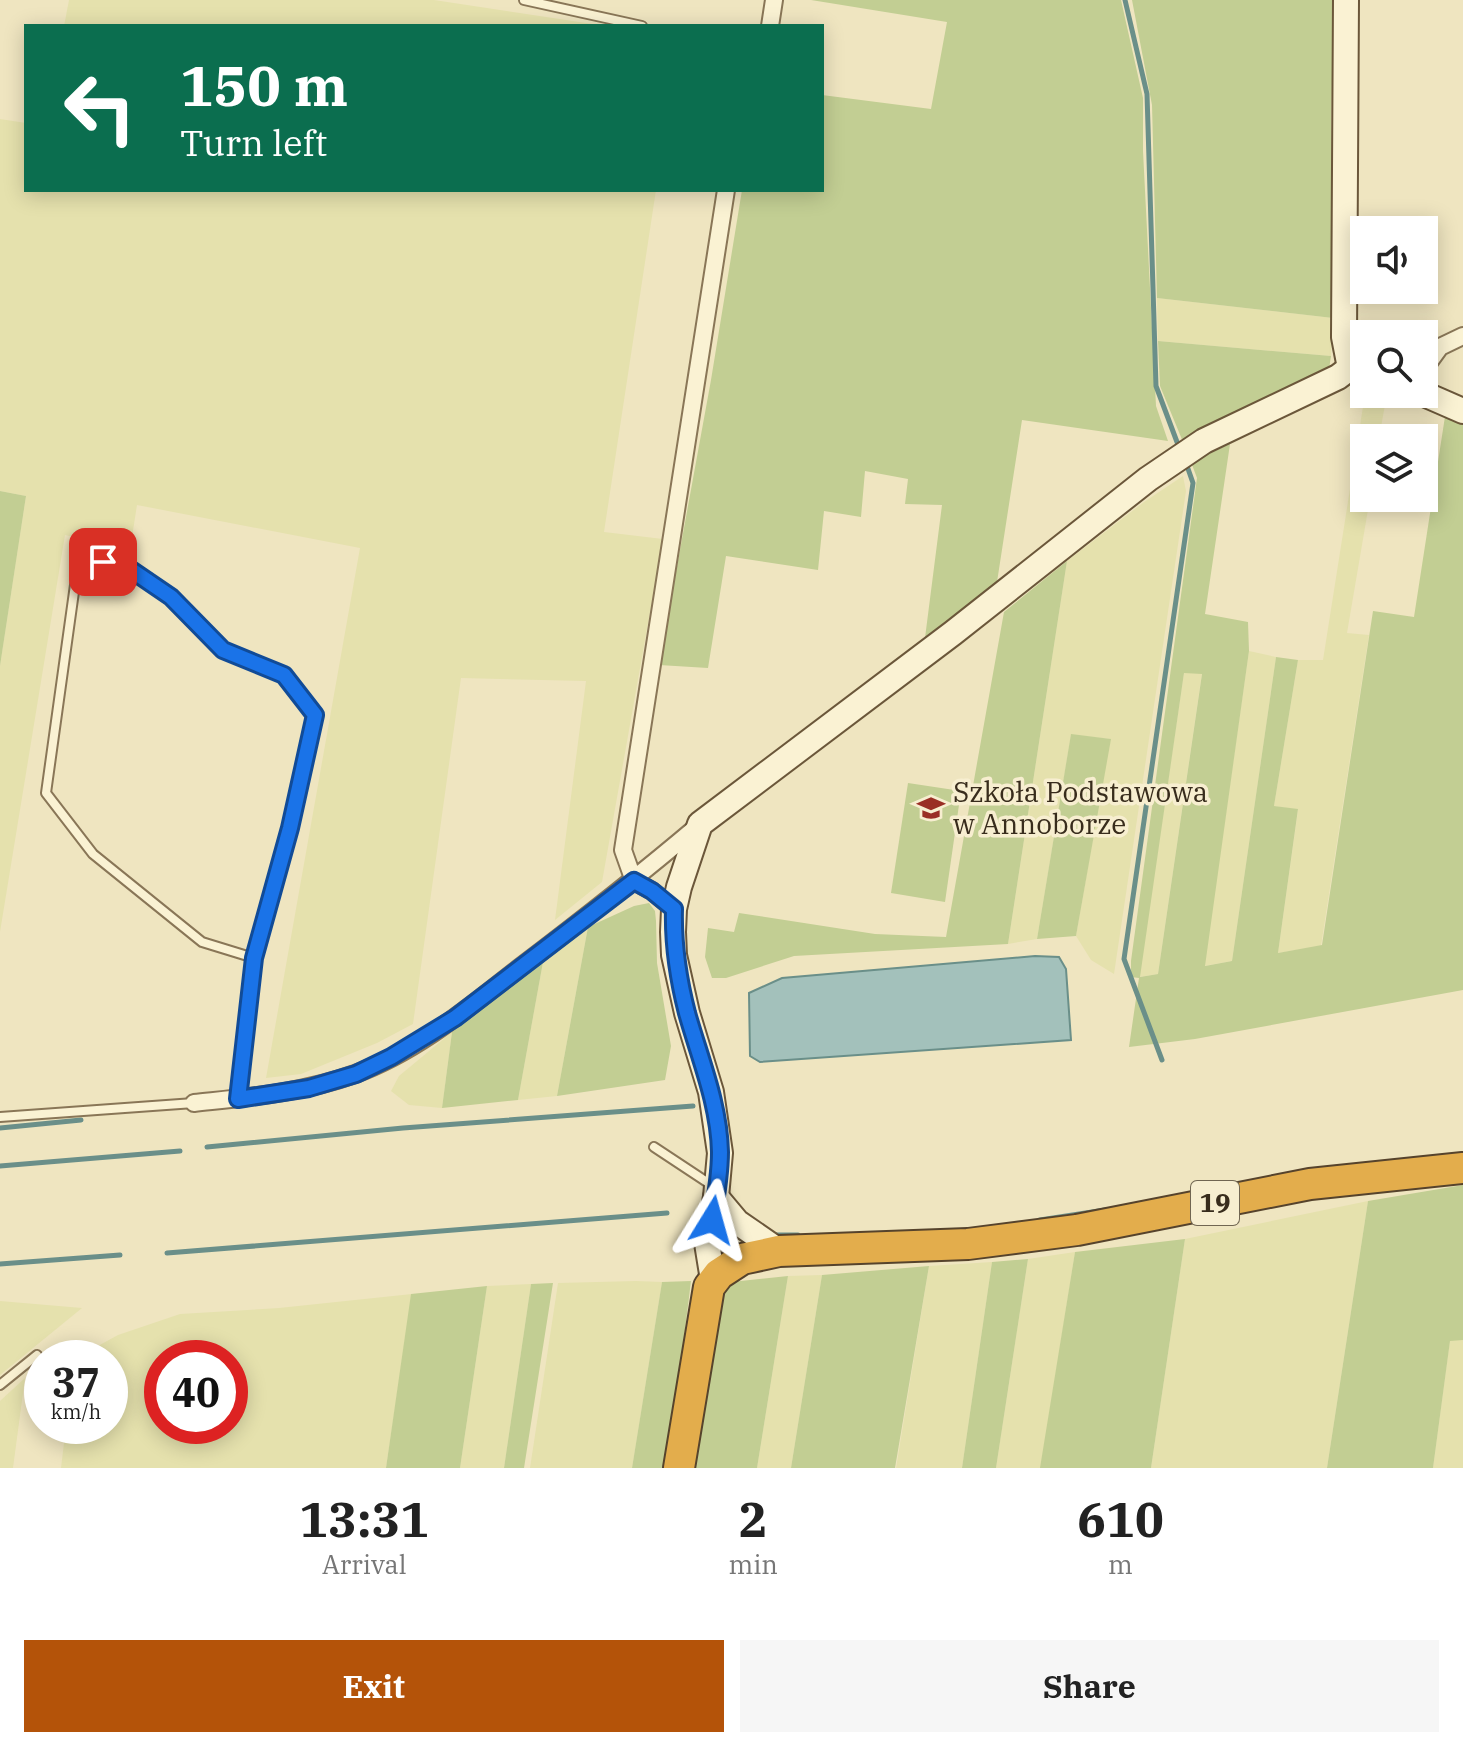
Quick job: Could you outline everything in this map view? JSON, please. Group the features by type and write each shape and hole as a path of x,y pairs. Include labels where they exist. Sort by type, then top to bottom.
{"highway":[{"name":"19","path":"713,1280 742,1259 779,1251 968,1244 1077,1230 1310,1184 1463,1168"},
{"path":"679,1468 709,1287 713,1280"}],"street":[{"path":"770,24 774,0"},
{"path":"1346,0 1344,337 1350,352"},
{"path":"674,909 634,881 624,858 625,827 726,192"},
{"path":"1438,350 1463,336"},
{"path":"194,1103 309,1088 356,1074 391,1057 455,1018 634,881 700,824 953,633 1148,479 1204,441 1350,373"},
{"path":"1438,400 1463,411"},
{"path":"700,824 683,871 674,909 674,955 714,1104 720,1153 707,1243 709,1271 713,1280"},
{"path":"716,1193 737,1222 779,1251"}],"lane":[{"path":"524,0 633,24"},
{"path":"238,1099 254,958 290,828 315,715 284,675 223,650 171,597 127,567 79,556 46,793 93,854 202,942 254,958"},
{"path":"0,1117 194,1103"},
{"path":"654,1147 716,1193"},
{"path":"0,1385 24,1366"}],"shaded area":[{"path":"69,0 434,0 593,24 64,24"},
{"path":"0,119 24,123 24,192 656,192 604,532 663,539 602,882 555,920 586,681 461,678 413,1024 377,1043 301,1074 266,1078 360,548 137,505 130,550 65,535 0,932 0,666 26,496 0,491"},
{"path":"1157,298 1333,318 1331,356 1158,341"},
{"path":"1363,408 1384,408 1382,424 1360,424"},
{"path":"1183,476 1186,491 1114,974 1091,960 1076,936 1110,739 1071,735 1037,939 1008,944 1067,561"},
{"path":"1350,489 1350,512 1368,512 1347,633 1369,635 1321,946 1278,953 1298,810 1274,806 1298,660 1323,660"},
{"path":"1249,651 1276,657 1232,961 1204,966"},
{"path":"1184,673 1202,673 1158,974 1139,977"},
{"path":"588,927 557,1096 518,1100 543,962"},
{"path":"452,1032 442,1108 409,1105 391,1091 399,1076"},
{"path":"1368,1201 1327,1468 1151,1468 1185,1239"},
{"path":"1075,1252 1041,1468 996,1468 1028,1259"},
{"path":"992,1262 962,1468 896,1468 929,1266"},
{"path":"822,1275 791,1468 757,1468 788,1276"},
{"path":"662,1282 632,1468 530,1468 558,1283"},
{"path":"531,1284 504,1468 460,1468 487,1286"},
{"path":"412,1294 386,1468 61,1468 64,1444 128,1444 128,1340 109,1340 180,1314 279,1308"},
{"path":"0,1301 82,1308 43,1340 24,1340 24,1355 0,1375"},
{"path":"1450,1340 1463,1340 1463,1468 1433,1468"},
{"path":"24,1379 13,1468 0,1468 0,1401"}],"green space":[{"path":"811,0 1121,0 1143,98 1156,406 1168,441 1022,420 997,582 925,638 942,505 905,504 908,479 865,471 861,517 824,511 818,570 726,556 708,668 659,665 742,192 824,192 824,95 931,109 947,22"},
{"path":"1132,0 1334,0 1331,122 1333,318 1157,298 1152,105"},
{"path":"1158,341 1331,356 1329,369 1183,442 1160,386"},
{"path":"1446,410 1463,419 1463,990 1195,1039 1129,1047 1139,978 1131,977 1131,961 1197,478 1191,462 1230,444 1205,614 1248,622 1249,651 1205,966 1232,961 1276,657 1298,660 1274,806 1298,809 1278,953 1322,945 1373,611 1414,617 1430,512 1438,512 1438,462","holes":["1184,673 1202,674 1158,974 1140,977"]},
{"path":"0,491 26,496 0,666"},
{"path":"1067,561 1008,944 794,956 726,978 712,978 705,957 708,928 734,932 739,913 875,934 946,937 1004,612"},
{"path":"1071,734 1111,739 1076,936 1037,939"},
{"path":"908,783 961,791 945,902 891,893"},
{"path":"649,903 655,911 657,963 671,1046 665,1080 557,1096 588,927 634,906"},
{"path":"543,962 518,1100 442,1108 452,1032"},
{"path":"1463,1185 1463,1340 1450,1341 1433,1468 1327,1468 1368,1201"},
{"path":"1185,1239 1151,1468 1040,1468 1075,1252"},
{"path":"1028,1259 996,1468 962,1468 992,1262"},
{"path":"929,1266 895,1468 791,1468 822,1275"},
{"path":"788,1276 757,1468 694,1468 722,1283"},
{"path":"691,1281 668,1468 632,1468 662,1282"},
{"path":"553,1283 524,1468 504,1468 531,1284"},
{"path":"487,1286 460,1468 386,1468 411,1294"}],"water":[{"path":"1035,956 1059,957 1066,969 1071,1040 760,1062 750,1056 749,993 782,978"}],"waterway":[{"path":"1125,0 1147,94 1156,386 1180,450"},
{"path":"1162,1060 1124,959 1193,483 1186,463"},
{"path":"207,1147 403,1128 693,1106"},
{"path":"0,1128 81,1120"},
{"path":"0,1166 180,1151"},
{"path":"1040,1220 1105,1210"},
{"path":"167,1253 667,1213"},
{"path":"772,1235 798,1235"},
{"path":"0,1264 120,1255"}],"place":[{"name":"Szkoła Podstawowa w Annoborze","path":"931,808"}],"route":[{"path":"103,562 127,567 171,597 223,650 284,675 315,715 290,828 254,958 238,1099 309,1088 356,1074 391,1057 455,1018 634,881 664,899 674,909 674,955 687,1013 711,1092 718,1133 720,1153 712,1220"}]}
